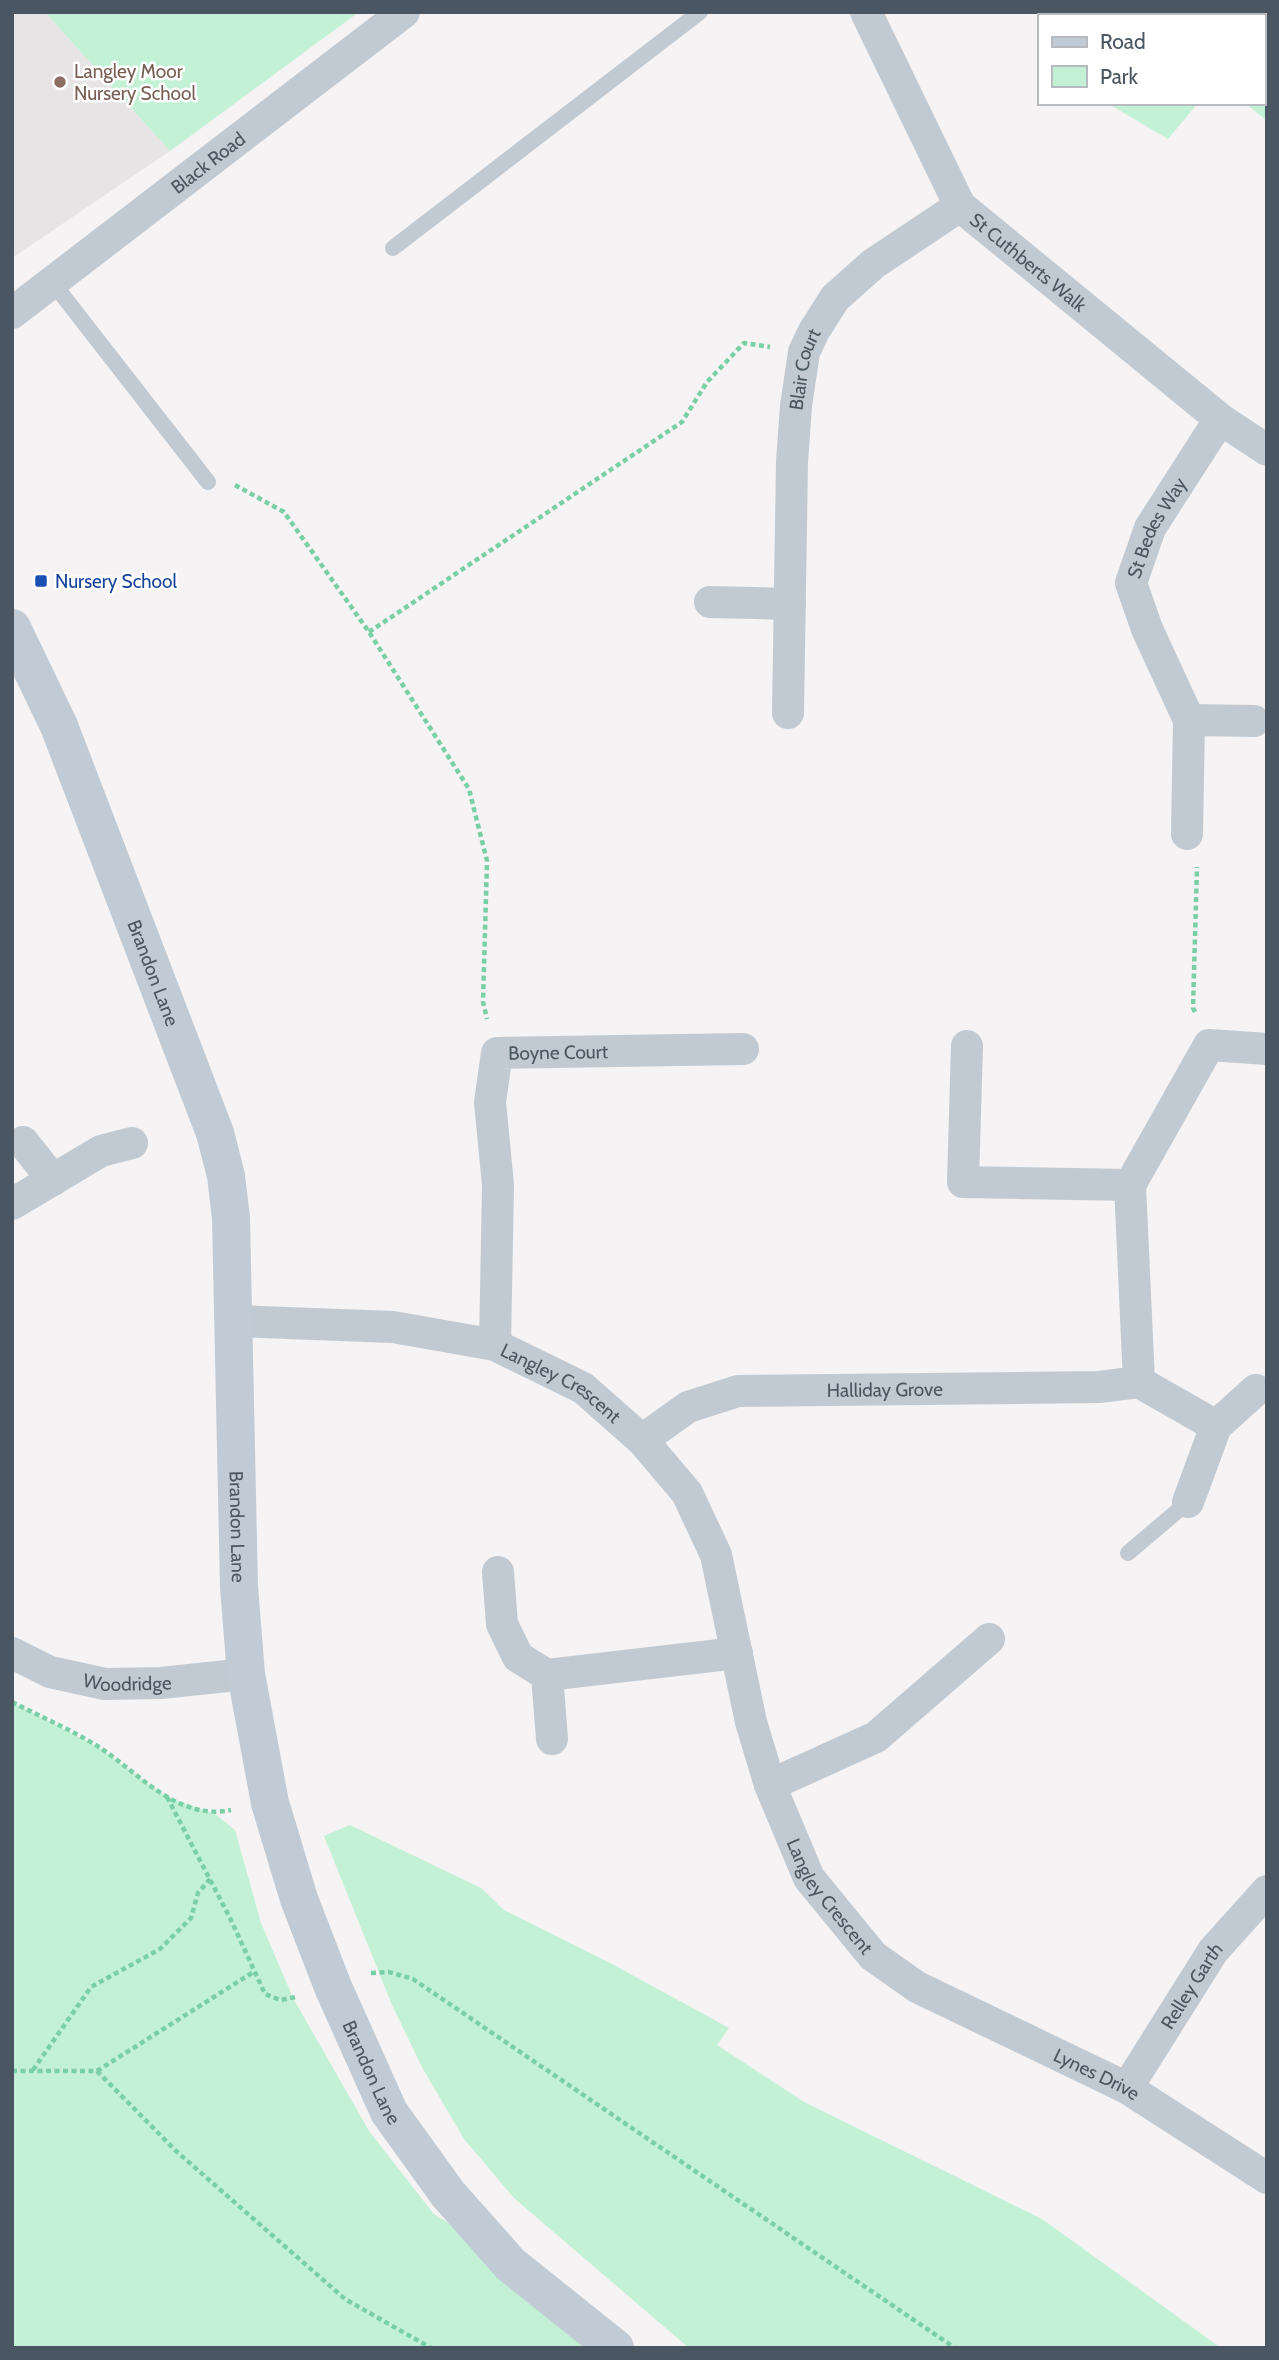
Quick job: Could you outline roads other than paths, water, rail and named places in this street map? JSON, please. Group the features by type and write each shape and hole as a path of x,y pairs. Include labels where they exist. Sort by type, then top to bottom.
{"street":[{"name":"Black Road","path":"12,313 404,12"},
{"name":"St Cuthberts Walk","path":"866,12 960,206 1220,419 1267,450"},
{"name":"Blair Court","path":"788,713 792,462 804,352 835,298 873,264 960,206"},
{"name":"St Bedes Way","path":"1188,834 1189,720 1147,629 1131,583 1150,528 1220,419"},
{"path":"710,603 790,604"},
{"name":"Brandon Lane","path":"12,628 59,726 215,1133 226,1176 231,1218 239,1587 246,1674 270,1803 299,1899 333,1987 389,2112 448,2194 510,2264 615,2348"},
{"path":"1189,720 1254,720"},
{"path":"1216,1426 1139,1382 1130,1185 1209,1045 1267,1049"},
{"path":"967,1046 963,1182 1130,1185"},
{"name":"Boyne Court","path":"495,1345 498,1185 490,1102 497,1053 743,1049"},
{"path":"23,1142 52,1180"},
{"path":"12,1204 101,1151 132,1143"},
{"name":"Langley Crescent","path":"233,1321 393,1327 495,1345 583,1388 642,1440 687,1493 716,1555 751,1722 770,1785 809,1878 873,1956 916,1987"},
{"name":"Halliday Grove","path":"642,1440 688,1407 738,1391 1099,1387 1139,1382"},
{"path":"1188,1502 1216,1426 1262,1385"},
{"path":"498,1572 502,1624 518,1657 547,1675 737,1653"},
{"path":"770,1785 876,1737 989,1639"},
{"name":"Woodridge","path":"12,1653 50,1672 105,1684 161,1683 246,1674"},
{"path":"547,1675 552,1739"},
{"name":"Relley Garth","path":"1127,2088 1213,1951 1267,1891"},
{"name":"Lynes Drive","path":"916,1987 1127,2088 1267,2178"}],"lane":[{"path":"393,248 700,12"},
{"path":"53,283 208,482"},
{"path":"1128,1553 1188,1502"}],"place":[{"name":"Langley Moor Nursery School","path":"60,82"},
{"name":"Nursery School","path":"41,581"}]}
